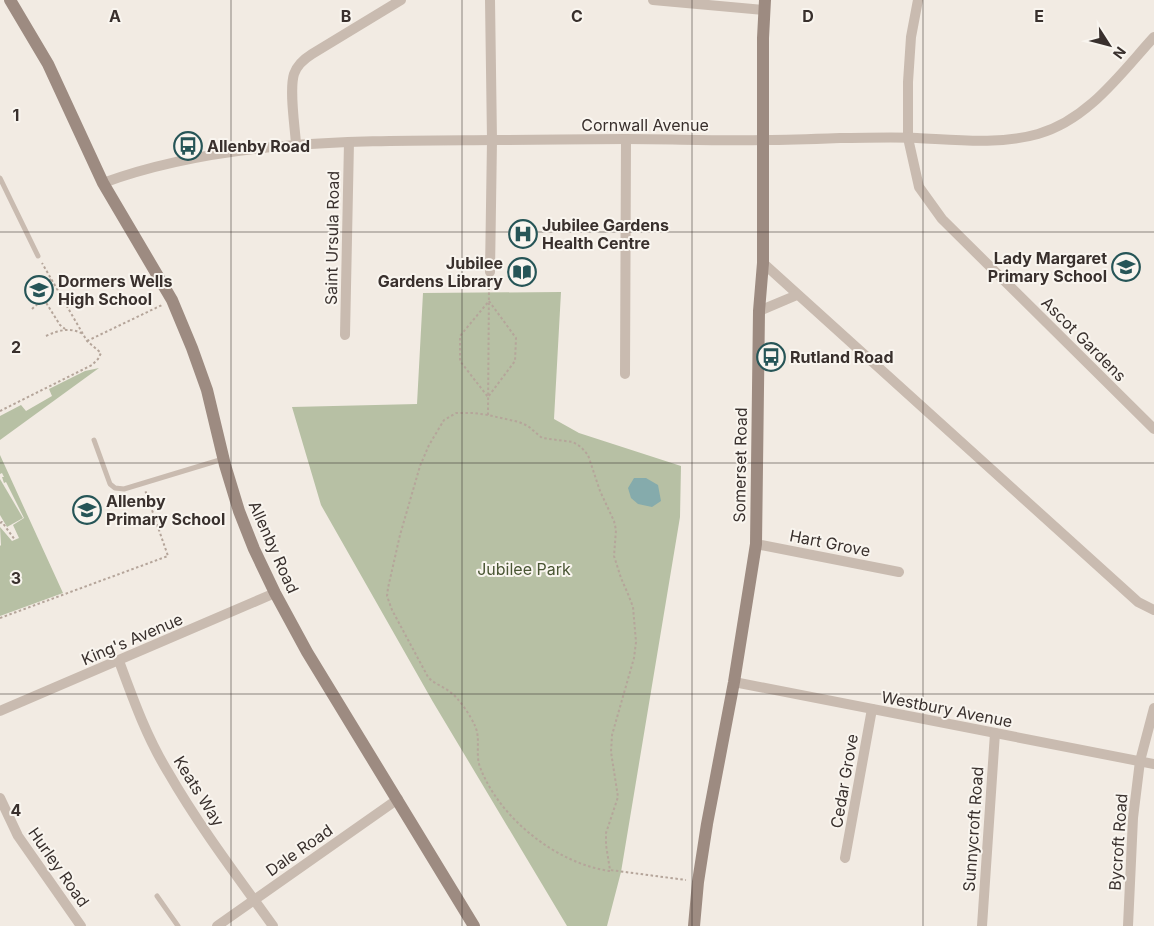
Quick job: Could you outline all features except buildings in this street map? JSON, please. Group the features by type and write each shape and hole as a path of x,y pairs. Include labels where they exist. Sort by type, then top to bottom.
{"street":[{"name":"Allenby Road","path":"10,0 48,64 103,182 172,300 207,390 239,510 254,549 275,593 307,652 474,926"},
{"path":"296,144 293,85 295,73 301,63 312,54 400,0"},
{"path":"490,0 492,140 490,272"},
{"path":"653,0 765,5"},
{"name":"Ascot Gardens","path":"918,0 910,54 908,138 919,187 942,219 1154,429"},
{"name":"Somerset Road","path":"694,926 706,824 734,682 756,544 759,311 763,263 765,5"},
{"name":"Cornwall Avenue","path":"103,182 152,168 207,156 296,144 626,139 908,138 993,141 1038,134 1061,125 1079,113 1101,94 1154,37"},
{"path":"625,374 626,139"},
{"name":"Saint Ursula Road","path":"345,335 349,142"},
{"path":"763,263 1138,602 1154,610"},
{"path":"759,311 797,295"},
{"name":"Hart Grove","path":"756,544 899,572"},
{"name":"King's Avenue","path":"0,711 275,593"},
{"name":"Keats Way","path":"119,661 141,719 167,771 200,824 273,926"},
{"name":"Westbury Avenue","path":"734,682 1154,764"},
{"name":"Bycroft Road","path":"1128,926 1133,818 1140,761 1154,708"},
{"name":"Cedar Grove","path":"845,858 872,709"},
{"name":"Sunnycroft Road","path":"982,926 995,733"},
{"name":"Hurley Road","path":"0,798 18,836 81,926"},
{"name":"Dale Road","path":"218,926 398,799"}],"lane":[{"path":"0,178 38,256"},
{"path":"94,440 110,484 120,489 224,459"},
{"path":"157,896 178,926"}],"path":[{"path":"0,411 95,362 101,353 87,341 38,256"},
{"path":"488,415 490,272"},
{"path":"51,279 42,288 40,293 60,325 65,329"},
{"path":"32,309 43,299"},
{"path":"488,397 515,361 516,338 489,301"},
{"path":"488,397 460,361 460,336 489,301"},
{"path":"87,341 156,308"},
{"path":"46,336 57,330 65,329 83,334"},
{"path":"610,871 606,832 618,798 617,781 612,764 612,735 634,658 636,642 633,608 614,556 616,530 614,521 600,491 588,455 581,447 573,442 542,438 528,426 519,422 474,413 450,415 444,420 428,445 420,466 400,535 388,588 389,603 428,677 432,682 450,691 456,697 475,726 480,767 498,800 509,814 547,846 570,860 583,865 610,871 698,882"},
{"path":"0,618 168,556 145,490"},
{"path":"0,523 2,522 15,540"}],"green space":[{"name":"Jubilee Park","path":"561,292 554,419 579,433 681,466 680,517 621,872 607,926 567,926 433,702 321,505 292,407 417,404 423,293"},
{"path":"99,368 0,440 0,416 21,405 26,411 52,396 49,389 85,371"},
{"path":"0,455 63,593 0,616 0,527 12,541 19,538 13,525 24,518 6,482 4,483 2,473 0,474"},
{"path":"0,479 23,518 7,527 0,515"}],"water":[{"path":"634,478 646,478 658,485 661,501 652,507 638,504 631,498 628,488"}],"place":[{"name":"Allenby Road","path":"188,146"},
{"name":"Jubilee Gardens Health Centre","path":"523,234"},
{"name":"Lady Margaret Primary School","path":"1126,267"},
{"name":"Jubilee Gardens Library","path":"522,272"},
{"name":"Dormers Wells High School","path":"39,290"},
{"name":"Rutland Road","path":"771,357"},
{"name":"Allenby Primary School","path":"87,510"}]}
